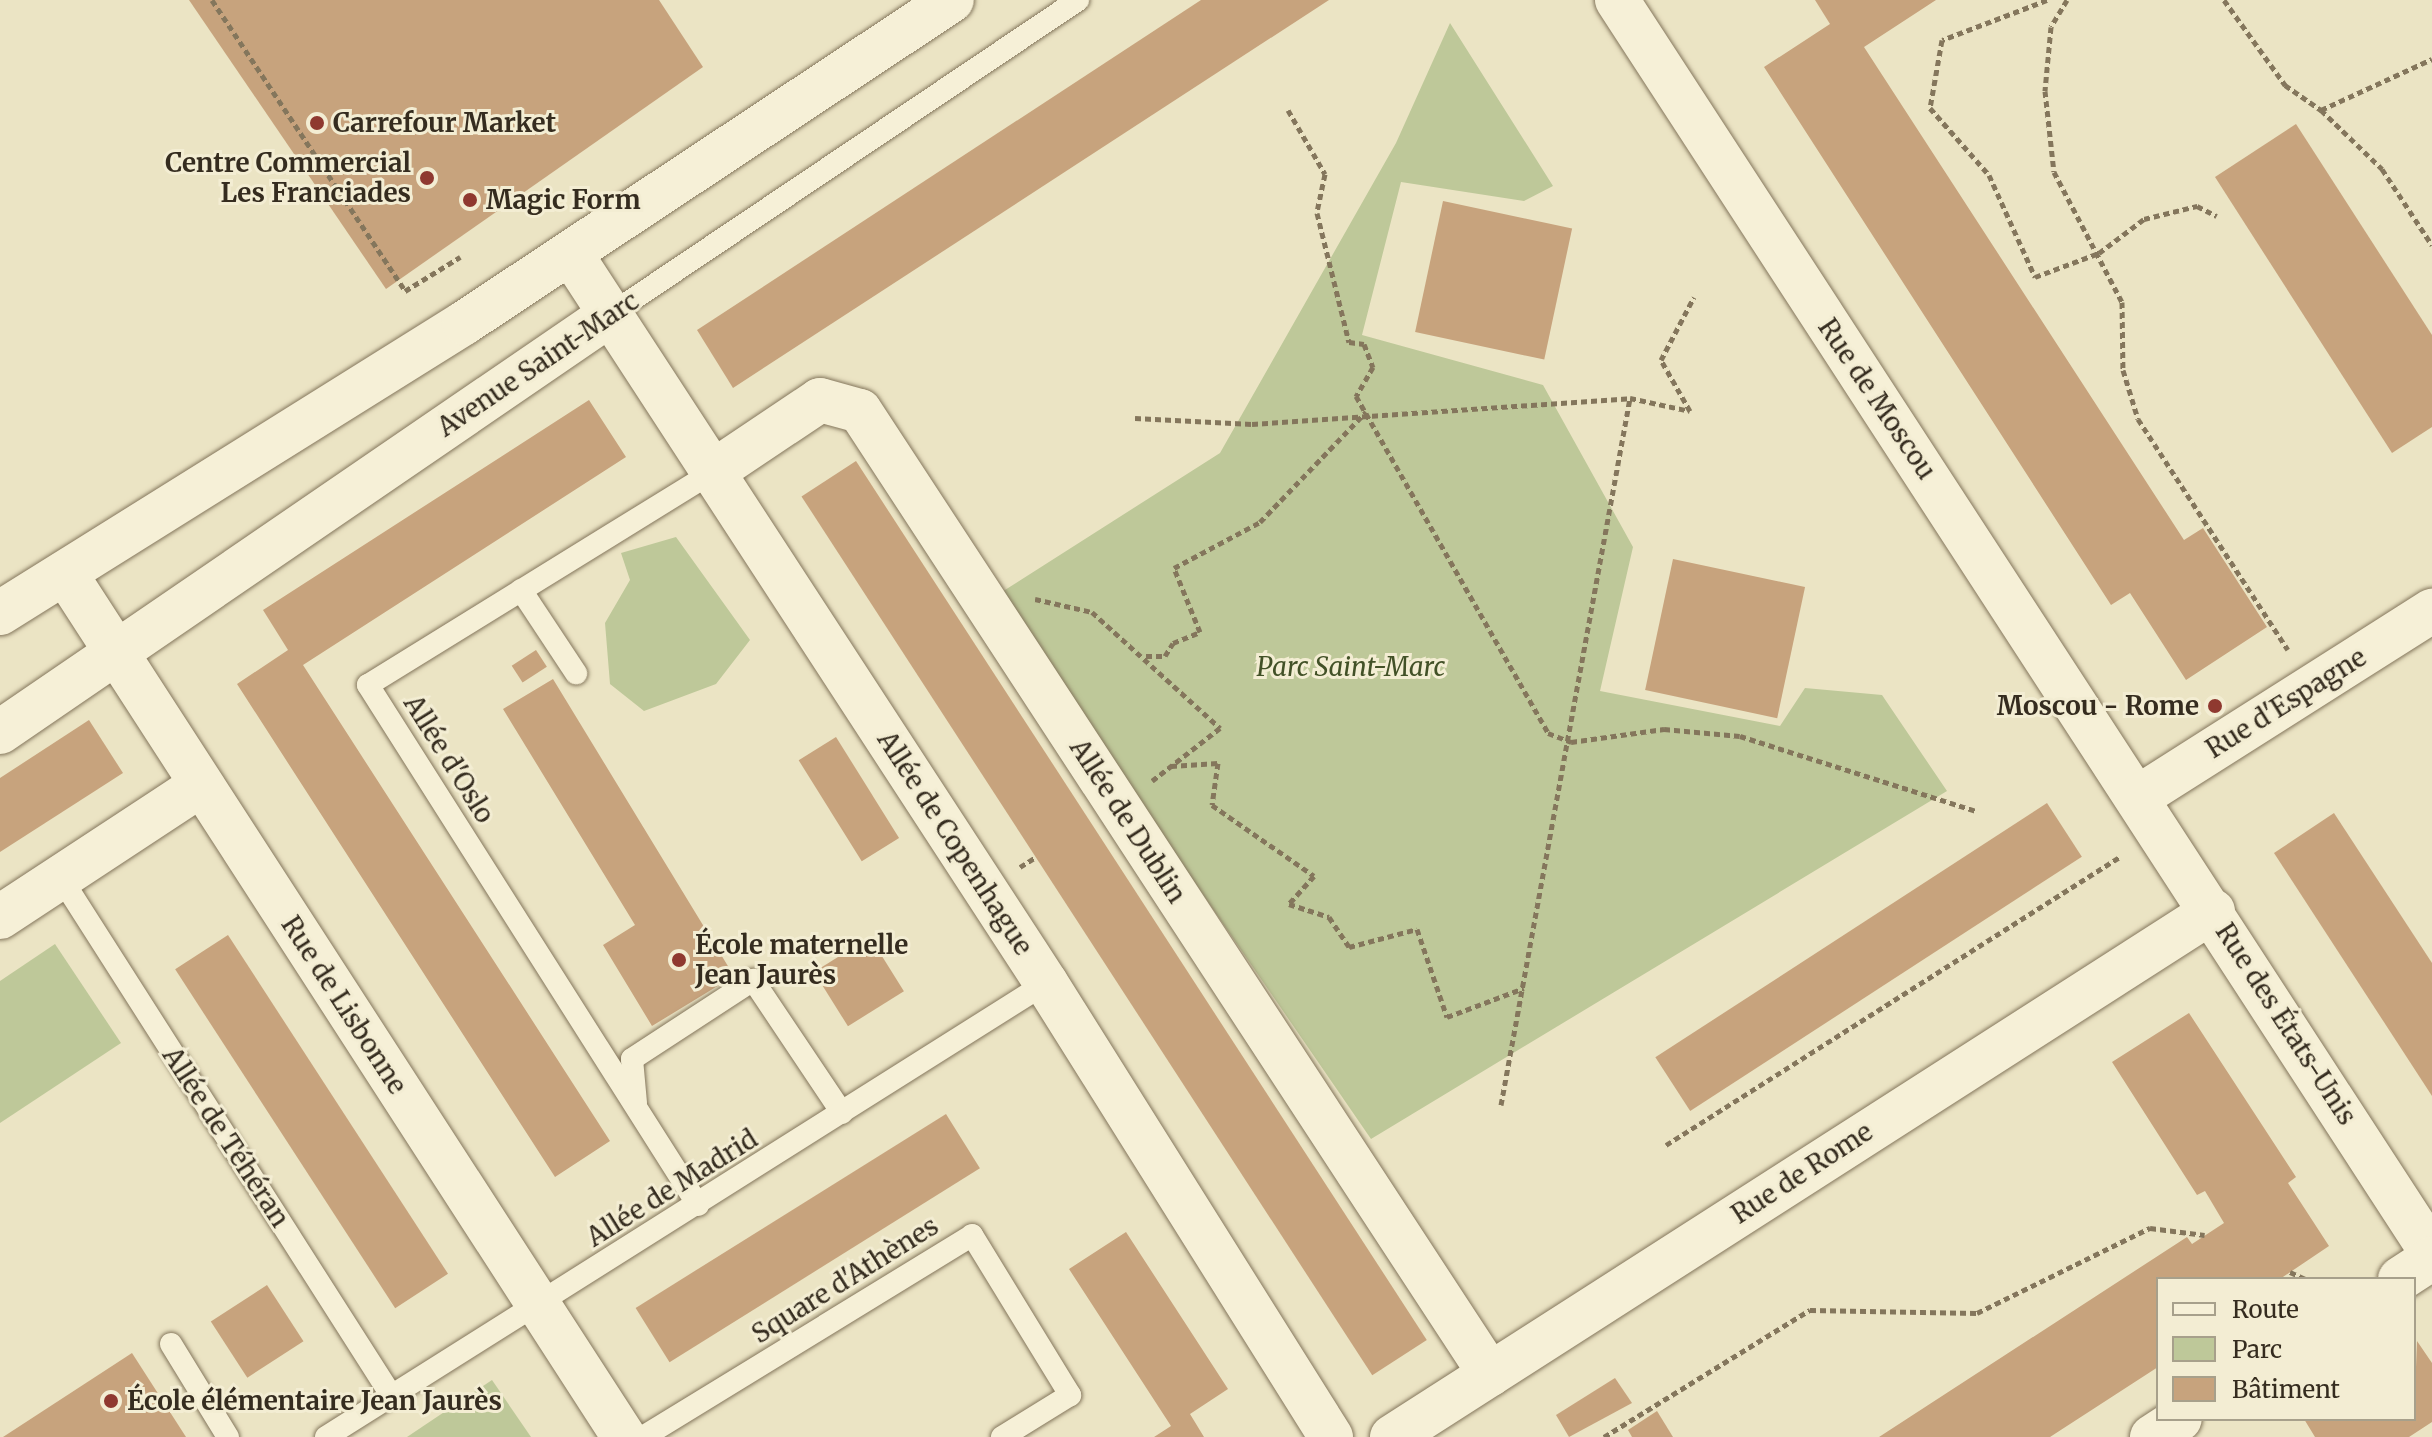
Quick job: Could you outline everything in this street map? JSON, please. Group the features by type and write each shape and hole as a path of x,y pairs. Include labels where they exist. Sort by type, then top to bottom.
{"street":[{"path":"0,613 571,254 952,0"},
{"name":"Rue de Moscou","path":"1617,0 2151,813"},
{"name":"Allée de Copenhague","path":"571,254 1046,983 1331,1437"},
{"name":"Avenue Saint-Marc","path":"0,732 611,314"},
{"name":"Allée de Dublin","path":"711,473 820,400 860,411 1490,1374"},
{"name":"Rue de Lisbonne","path":"65,573 624,1437"},
{"name":"Rue d'Espagne","path":"2151,813 2311,687 2432,611"},
{"path":"0,917 201,785"},
{"name":"Rue des États-Unis","path":"2151,813 2432,1255"},
{"name":"Rue de Rome","path":"1392,1437 2213,911"},
{"path":"2403,1277 2432,1255"},
{"path":"2152,1437 2177,1421"}],"lane":[{"name":"Avenue Saint-Marc","path":"611,314 1078,0"},
{"name":"Allée d'Oslo","path":"698,1205 368,685 711,473"},
{"path":"521,590 576,673"},
{"name":"Allée de Téhéran","path":"61,878 391,1395"},
{"path":"636,1108 632,1059 753,980 842,1113"},
{"name":"Allée de Madrid","path":"326,1437 539,1306 1046,983"},
{"name":"Square d'Athènes","path":"643,1437 972,1235 1070,1395 1002,1437"},
{"path":"171,1344 228,1437"}],"path":[{"path":"212,0 405,291 460,257"},
{"path":"2047,0 1942,40 1930,108 1989,175 2035,277 2099,253 2144,219 2197,206 2217,216"},
{"path":"2067,0 2051,27 2045,91 2054,172 2122,302 2123,370 2138,419 2311,687"},
{"path":"2224,0 2285,85 2321,110 2382,169 2432,245"},
{"path":"2321,110 2432,59"},
{"path":"1288,110 1325,174 1317,213 1349,342 1364,344 1373,367 1356,396 1548,733 1571,742 1664,729 1740,736 1977,811"},
{"path":"1135,418 1252,424 1366,412 1630,398 1690,411 1661,360 1694,297"},
{"path":"1501,1105 1571,742 1630,398"},
{"path":"1146,656 1165,656 1173,643 1200,632 1174,568 1260,522 1366,412"},
{"path":"988,607 1027,597 1092,612 1146,656 1220,728 1119,808"},
{"path":"1171,766 1218,763 1212,805 1314,876 1289,904 1329,917 1349,947 1417,929 1447,1017 1524,988"},
{"path":"1666,1145 2151,813"},
{"path":"1604,1437 1810,1310 1977,1313 2150,1228 2205,1235"},
{"path":"2290,1272 2301,1277"}],"green space":[{"name":"Parc Saint-Marc","path":"1450,23 1553,186 1524,201 1401,182 1362,335 1543,385 1633,547 1600,691 1780,726 1805,688 1882,695 1947,791 1371,1139 997,595 1220,453 1396,143"},
{"path":"676,537 750,640 716,684 644,711 610,684 605,623 630,580 621,553"},
{"path":"55,944 121,1043 0,1123 0,981"},
{"path":"492,1380 531,1437 407,1437"}],"building":[{"name":"Centre Commercial Les Franciades","path":"189,0 659,0 703,67 386,289"},
{"path":"1201,0 1329,0 733,388 697,330"},
{"path":"1815,0 1936,0 1864,47 2184,540 2203,528 2267,627 2186,680 2130,593 2111,605 1764,67 1830,24"},
{"path":"2296,124 2432,335 2432,427 2392,453 2215,177"},
{"path":"1443,201 1572,228 1544,360 1415,332"},
{"path":"589,400 626,457 303,665 610,1141 555,1177 237,684 288,650 263,610"},
{"path":"856,461 1427,1340 1372,1375 801,496"},
{"path":"1673,559 1805,587 1777,718 1645,690"},
{"path":"536,650 547,667 523,683 512,666"},
{"path":"553,679 734,976 652,1026 603,945 635,925 503,709"},
{"path":"89,720 123,773 0,852 0,778"},
{"path":"836,737 899,838 862,861 799,760"},
{"path":"2047,803 2082,857 1690,1111 1655,1057"},
{"path":"2334,813 2432,963 2432,1096 2274,853"},
{"path":"228,935 448,1274 395,1308 175,969"},
{"path":"870,937 904,991 848,1026 814,972"},
{"path":"2189,1013 2296,1177 2288,1183 2329,1246 2283,1277 2156,1277 2156,1368 2050,1437 1879,1437 2187,1237 2192,1244 2224,1223 2205,1191 2197,1195 2112,1062"},
{"path":"946,1114 980,1168 670,1362 636,1308"},
{"path":"1126,1232 1228,1389 1190,1414 1204,1437 1154,1437 1171,1426 1069,1269"},
{"path":"267,1285 303,1341 247,1378 211,1321"},
{"path":"2417,1341 2432,1363 2432,1422 2409,1437 2315,1437 2305,1421 2416,1421"},
{"name":"École élémentaire Jean Jaurès","path":"132,1353 186,1437 3,1437"},
{"path":"1615,1378 1632,1403 1569,1437 1556,1415"},
{"path":"1657,1411 1673,1437 1632,1437 1628,1430"}],"place":[{"name":"Carrefour Market","path":"317,123"},
{"name":"Centre Commercial Les Franciades","path":"427,178"},
{"name":"Magic Form","path":"470,200"},
{"name":"Moscou - Rome","path":"2215,706"},
{"name":"École maternelle Jean Jaurès","path":"679,960"},
{"name":"École élémentaire Jean Jaurès","path":"111,1401"}]}
